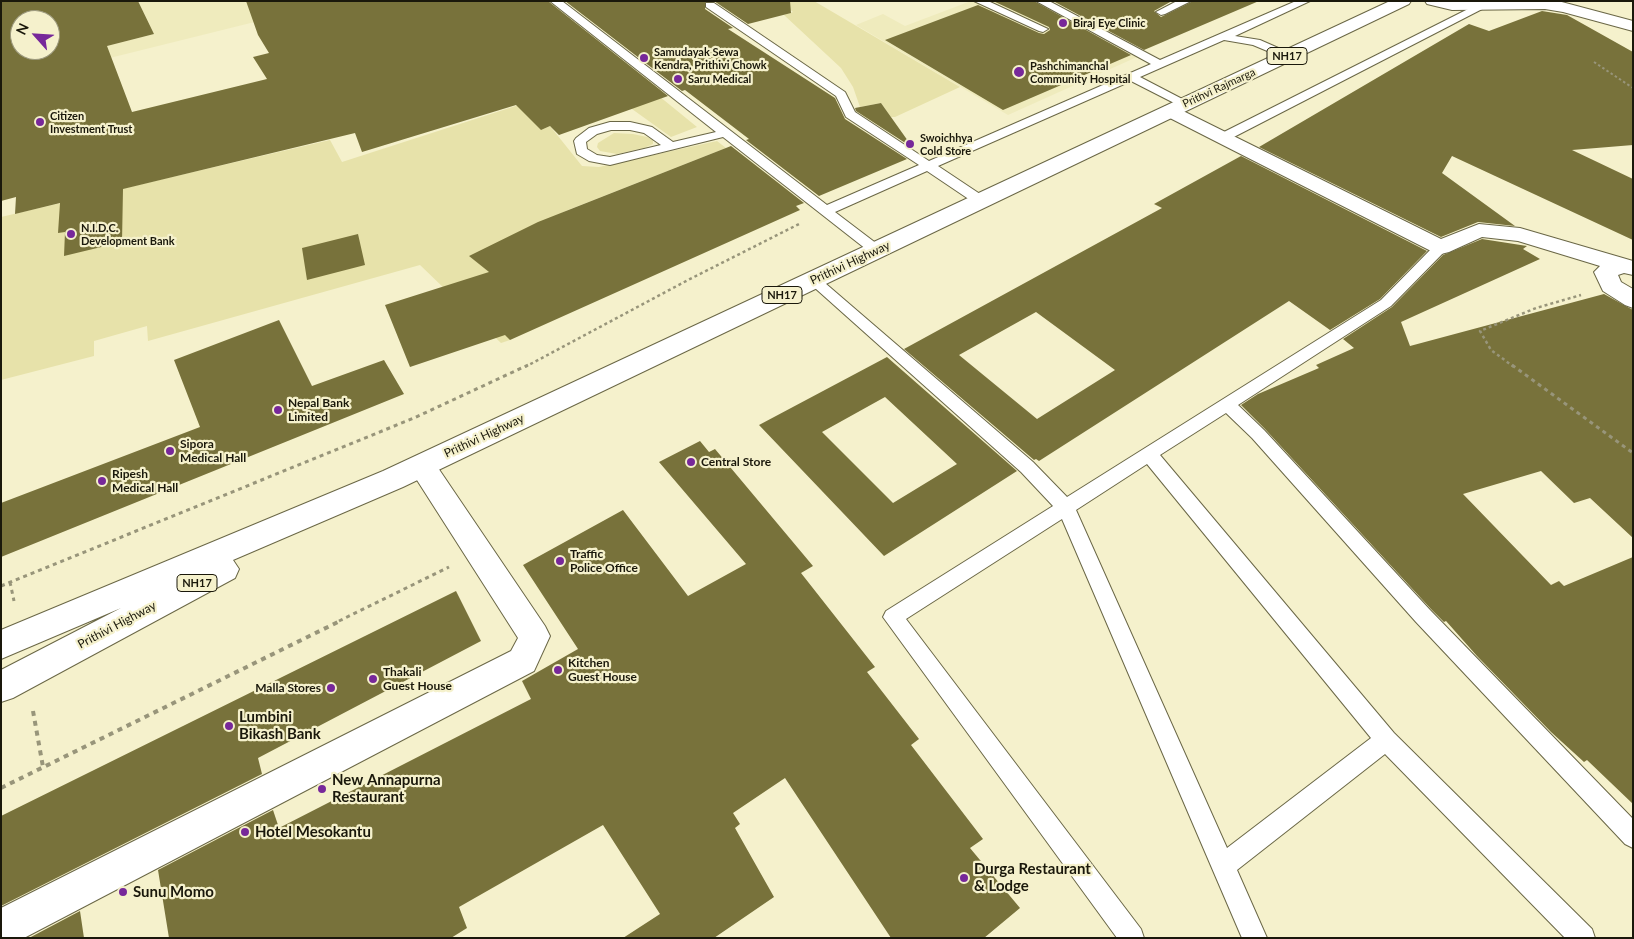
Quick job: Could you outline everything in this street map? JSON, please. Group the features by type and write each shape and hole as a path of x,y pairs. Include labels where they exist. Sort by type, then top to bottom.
{"main road":[{"name":"Prithvi Rajmarga","path":"1177,108 1403,1"},
{"path":"1433,1 1452,5 1545,4 1564,7 1633,26"},
{"path":"1177,108 1224,137 1441,247 1480,230 1520,235 1627,266"},
{"name":"Prithivi Highway","path":"1,645 407,472 1177,108"},
{"path":"1627,266 1605,272 1611,286 1633,300"},
{"path":"1,929 523,661 534,636 480,552 407,472"},
{"name":"Prithivi Highway","path":"1,687 407,472"}],"lane":[{"path":"555,1 876,250"},
{"path":"979,1 1043,29"},
{"path":"1041,1 1159,64"},
{"path":"1161,12 1186,1"},
{"path":"825,211 1133,78 1159,64 1223,37 1294,3"},
{"path":"710,5 841,94 850,114 981,201"},
{"path":"1224,137 1482,5"},
{"path":"1223,37 1256,42 1288,56"},
{"path":"1133,78 1177,108"},
{"path":"671,146 648,130 630,126 610,126 593,131 580,141 580,151 593,158 610,160 671,146 725,133"},
{"path":"1132,938 893,617 1065,506 1386,304 1441,247"},
{"path":"813,280 1027,467 1065,506 1255,938"},
{"path":"1226,404 1258,434 1423,616 1633,836"},
{"path":"1149,454 1386,740 1583,938"},
{"path":"1224,865 1386,740"}],"path":[{"path":"1594,62 1633,88"},
{"path":"1,586 414,418 537,361 688,280 825,211"},
{"path":"1611,286 1536,308 1480,331 1491,350 1633,453"},
{"path":"1,788 480,552"}],"shaded area":[{"path":"53,1 58,10 52,10"},
{"path":"138,1 246,1 315,7 1,85 36,60 60,60 60,15 79,53 154,34"},
{"path":"780,1 814,1 960,87 895,117 891,117 881,103 860,107 853,87 841,68 784,15 793,12"},
{"name":"Pashchimanchal Community Hospital","path":"971,1 1025,1 1137,57 1008,115 856,25 883,14 905,26"},
{"path":"627,70 697,127 671,137 609,90 541,130 550,126 582,166 599,167 717,141 726,148 568,210 470,256 518,295 485,310 510,340 501,343 420,265 148,341 147,326 94,341 94,356 1,380 1,217 330,140 342,162"},
{"path":"614,133 647,137 653,140 653,144 617,154 600,151 597,147 598,143"}],"building":[{"path":"1,1 138,1 154,34 107,46 132,112 267,79 253,57 269,53 258,35 246,1 548,1 668,96 559,135 550,126 541,130 516,105 362,152 355,133 123,189 122,242 64,256 65,232 58,233 60,203 15,214 16,197 1,201"},
{"path":"565,1 706,1 705,9 733,28 728,29 835,98 845,119 907,159 819,196 746,140 749,139 685,90 682,91"},
{"path":"714,1 790,1 791,13 748,24"},
{"name":"Pashchimanchal Community Hospital","path":"993,1 1034,1 1131,55 1003,110 885,40 978,5 1039,33 1044,34 1050,30 1049,27"},
{"path":"1053,1 1172,1 1154,11 1161,17 1193,1 1259,1 1144,50"},
{"path":"1542,11 1567,15 1633,52 1633,145 1572,150 1633,179 1633,240 1452,156 1442,173 1515,226 1478,222 1441,237 1259,147 1469,24 1489,31"},
{"path":"881,103 913,148 856,111 855,108"},
{"path":"731,146 804,203 796,206 800,210 510,340 505,335 410,367 385,305 489,272 469,256 538,222"},
{"path":"1241,156 1427,251 1380,299 1330,330 1289,301 1039,461 1034,460 904,349 1162,208 1154,204","holes":["1036,312 1115,370 1037,419 959,355"]},
{"path":"358,234 365,265 307,280 302,248"},
{"path":"1482,239 1527,246 1523,249 1540,259 1401,322 1410,346 1604,294 1633,310 1633,538 1590,498 1574,503 1541,471 1463,494 1551,585 1559,581 1564,586 1633,557 1633,804 1587,760 1584,762 1551,732 1477,656 1446,621 1444,622 1431,609 1241,405 1258,394 1319,368 1316,365 1354,348 1343,339 1392,307 1443,255"},
{"name":"Nepal Bank Limited","path":"279,320 312,386 384,360 404,394 1,557 1,503 200,427 174,360"},
{"path":"887,357 1017,471 884,556 759,425","holes":["885,397 957,464 893,503 822,432"]},
{"path":"700,441 709,452 715,449 813,566 801,573 875,667 867,672 919,739 911,745 983,839 970,848 1020,908 984,938 891,938 785,778 733,813 740,824 735,828 774,897 714,938 623,938 660,914 603,825 459,907 467,928 451,938 169,938 158,870 273,810 279,828 531,699 522,681 578,649 523,565 623,510 688,596 746,564 659,462"},
{"path":"456,591 481,641 258,758 262,774 1,906 1,816"},
{"path":"80,911 84,938 29,938"}],"place":[{"name":"Biraj Eye Clinic","path":"1063,23"},
{"name":"Samudayak Sewa Kendra, Prithivi Chowk","path":"644,58"},
{"name":"Pashchimanchal Community Hospital","path":"1019,72"},
{"name":"Saru Medical","path":"678,79"},
{"name":"Citizen Investment Trust","path":"40,122"},
{"name":"Swoichhya Cold Store","path":"910,144"},
{"name":"N.I.D.C. Development Bank","path":"71,234"},
{"name":"Nepal Bank Limited","path":"278,410"},
{"name":"Sipora Medical Hall","path":"170,451"},
{"name":"Central Store","path":"691,462"},
{"name":"Ripesh Medical Hall","path":"102,481"},
{"name":"Traffic Police Office","path":"560,561"},
{"name":"Kitchen Guest House","path":"558,670"},
{"name":"Thakali Guest House","path":"373,679"},
{"name":"Malla Stores","path":"331,688"},
{"name":"Lumbini Bikash Bank","path":"229,726"},
{"name":"New Annapurna Restaurant","path":"322,789"},
{"name":"Hotel Mesokantu","path":"245,832"},
{"name":"Durga Restaurant & Lodge","path":"964,878"},
{"name":"Sunu Momo","path":"123,892"}]}
